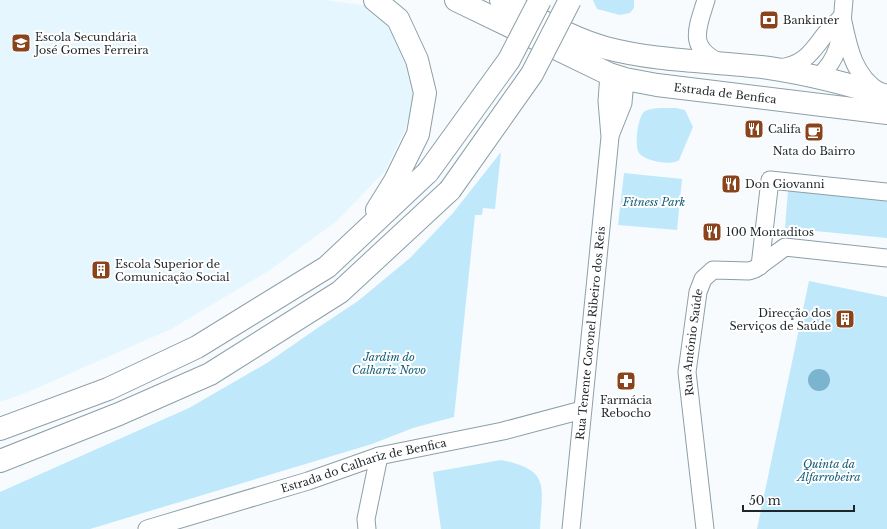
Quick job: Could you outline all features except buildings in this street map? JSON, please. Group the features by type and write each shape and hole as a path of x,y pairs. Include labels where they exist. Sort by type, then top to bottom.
{"main road":[{"path":"362,235 395,181 418,134 425,93 417,60 398,19 375,0"},
{"path":"456,0 572,45 604,47 638,55 769,68 842,82 887,96"},
{"path":"501,0 572,45"},
{"path":"0,429 108,389 197,346 327,267 428,172 509,60 540,0"},
{"path":"0,460 32,449 119,414 210,374 340,292 450,190 532,74 570,0"},
{"name":"Estrada de Benfica","path":"572,45 617,76 657,85 887,112"},
{"path":"732,93 760,88 794,86 818,77"},
{"path":"0,467 32,449"}],"street":[{"path":"706,0 697,29 698,46 704,54 723,64"},
{"path":"818,77 834,59 840,43 843,8"},
{"path":"769,68 797,64 806,59 843,8"},
{"path":"843,8 847,43 860,75 872,88 887,96"},
{"name":"Rua Tenente Coronel Ribeiro dos Reis","path":"571,529 610,137 623,103 617,76"},
{"path":"760,266 770,180 887,192"},
{"name":"Rua António Saúde","path":"705,529 687,372 698,292 703,279 713,270 749,271 760,266 785,247 887,258"},
{"name":"Estrada do Calhariz de Benfica","path":"147,529 308,480 379,456 502,431 582,410"},
{"path":"367,529 366,519 379,456"}],"shaded area":[{"path":"0,0 324,0 370,6 385,21 400,45 411,70 415,98 405,130 385,171 337,221 267,272 171,329 28,392 0,402"},
{"path":"819,369 827,372 830,380 827,388 819,391 811,388 808,380 811,372"}],"green space":[{"path":"593,0 634,0 634,8 630,13 620,15 597,9"},
{"path":"676,108 685,110 693,127 679,160 665,163 642,156 639,153 637,144 640,118 645,111 652,109"},
{"name":"Jardim do Calhariz Novo","path":"501,152 495,209 483,208 482,215 475,215 454,417 413,428 372,444 90,529 0,529 0,492 189,408 267,363 358,301 410,258 453,213"},
{"name":"Fitness Park","path":"624,173 682,179 677,230 618,225"},
{"path":"788,190 887,199 887,238 785,228"},
{"name":"Quinta da Alfarrobeira","path":"809,281 887,297 887,529 757,529"},
{"path":"501,460 517,464 528,469 536,475 540,482 542,501 540,529 441,529 433,472"}],"place":[{"name":"Bankinter","path":"769,20"},
{"name":"Escola Secundária José Gomes Ferreira","path":"21,43"},
{"name":"Califa","path":"754,129"},
{"name":"Nata do Bairro","path":"814,132"},
{"name":"Don Giovanni","path":"731,184"},
{"name":"100 Montaditos","path":"712,232"},
{"name":"Escola Superior de Comunicação Social","path":"101,270"},
{"name":"Direcção dos Serviços de Saúde","path":"845,319"},
{"name":"Farmácia Rebocho","path":"626,381"}]}
